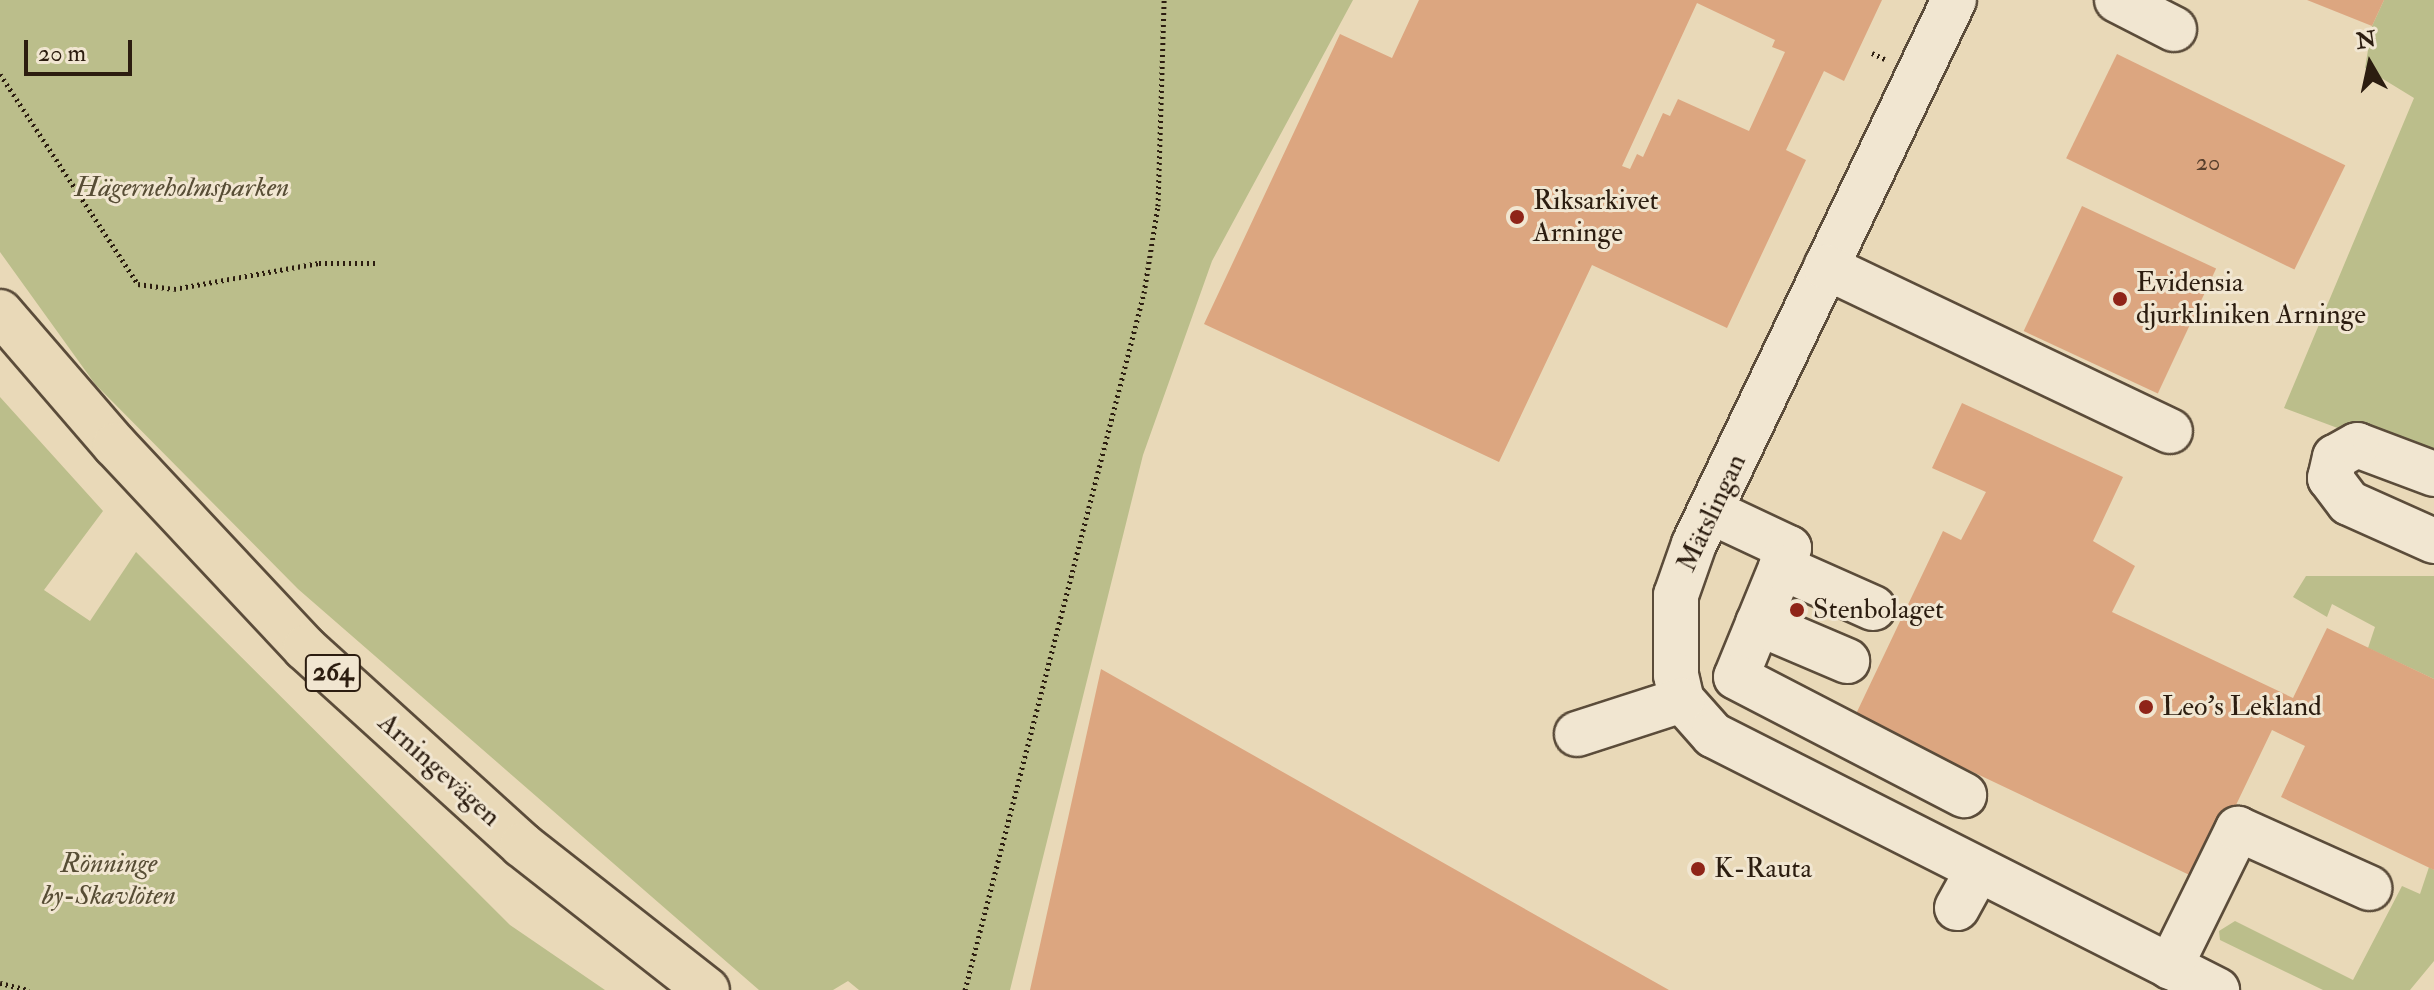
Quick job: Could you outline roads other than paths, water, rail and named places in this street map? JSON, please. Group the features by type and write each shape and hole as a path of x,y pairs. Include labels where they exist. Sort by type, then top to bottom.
{"main road":[{"name":"Arningevägen","path":"0,312 115,445 305,648 522,845 707,990"}],"street":[{"name":"Mätslingan","path":"1682,700 1676,675 1676,595 1826,267 1954,0"},
{"path":"2117,0 2174,29"},
{"path":"1826,267 2170,431"},
{"path":"2434,474 2357,445 2335,457 2330,478 2349,503 2434,541"},
{"path":"1712,512 1789,548 1736,677 1964,795"},
{"path":"1781,567 1873,608"},
{"path":"1758,623 1847,661"},
{"path":"1577,734 1682,700 1713,735 2217,990"},
{"path":"2170,967 2238,829 2369,888"},
{"path":"1957,908 1978,870"}],"place":[{"name":"Riksarkivet Arninge","path":"1517,217"},
{"name":"Evidensia djurkliniken Arninge","path":"2120,299"},
{"name":"Stenbolaget","path":"1797,610"},
{"name":"Leo's Lekland","path":"2146,707"},
{"name":"K-Rauta","path":"1698,869"}],"park label":[{"name":"Hägerneholmsparken","path":"182,188"},
{"name":"Rönninge by-Skavlöten","path":"109,880"}]}
